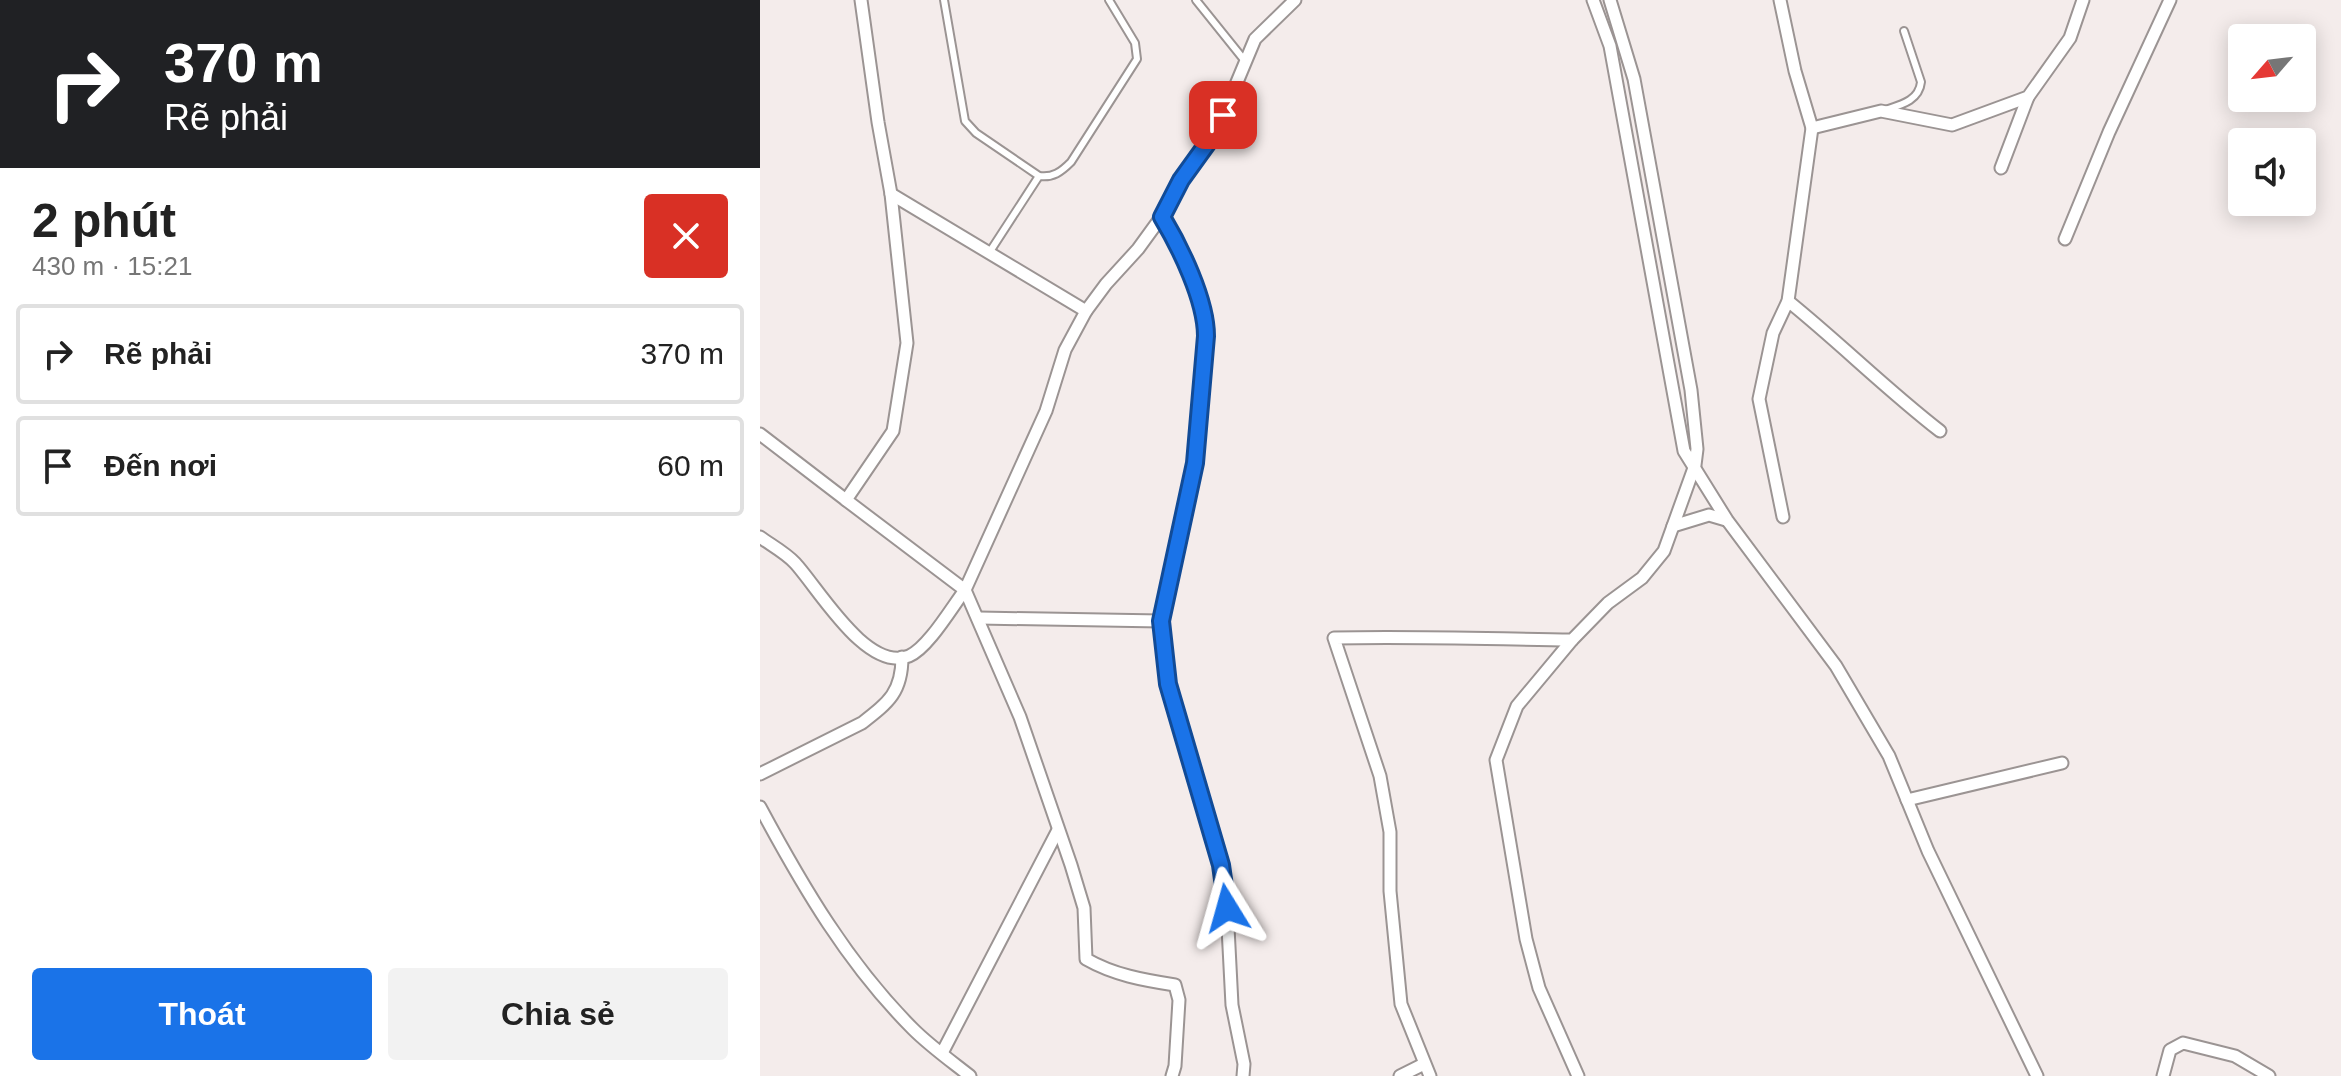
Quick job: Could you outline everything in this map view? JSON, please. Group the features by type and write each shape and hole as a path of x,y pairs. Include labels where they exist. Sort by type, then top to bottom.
{"street":[{"path":"846,500 893,431 907,343 891,194 861,0"},
{"path":"760,537 793,561 866,647 894,659 912,655 965,590 1046,411 1065,350 1086,311 1162,217 1181,180 1217,130 1255,39 1295,0"},
{"path":"1593,0 1610,46 1684,451 1727,520 1836,666 1889,756 1928,851 2037,1076"},
{"path":"1578,1076 1539,988 1529,951 1496,760 1517,706 1572,640 1608,603 1642,578 1664,551 1695,465 1697,449 1691,390 1634,79 1610,0"},
{"path":"1780,0 1795,71 1812,128 1788,301 1773,333 1759,399 1783,517"},
{"path":"2001,168 2028,97 2070,38 2083,0"},
{"path":"2065,239 2109,132 2170,0"},
{"path":"1812,128 1881,111 1952,125 2028,97"},
{"path":"891,194 1086,311"},
{"path":"1162,217 1181,254 1206,317 1206,336 1195,463 1161,621 1168,684 1221,865 1227,908 1232,1005 1244,1064 1243,1076"},
{"path":"1788,301 1886,389 1940,431"},
{"path":"760,434 965,590 1020,717 1084,908 1086,959 1104,969 1175,985 1179,1000 1172,1076"},
{"path":"1673,526 1709,515 1727,520"},
{"path":"979,618 1161,621"},
{"path":"1430,1076 1401,1004 1390,891 1390,832 1380,776 1334,638 1408,636 1572,640"},
{"path":"760,774 862,723 877,712 894,695 902,678 902,657"},
{"path":"1907,800 2062,763"},
{"path":"760,807 831,931 870,982 915,1031 970,1076"},
{"path":"942,1053 1058,830"},
{"path":"2163,1076 2170,1050 2183,1043 2235,1056 2269,1076"},
{"path":"1400,1076 1424,1064"}],"lane":[{"path":"944,0 965,121 976,133 1039,176 1054,175 1071,162 1137,59 1135,43 1109,0"},
{"path":"1196,0 1245,61"},
{"path":"1881,111 1910,101 1920,90 1921,82 1904,31"},
{"path":"989,253 1039,176"}],"route":[{"path":"1223,115 1217,130 1181,180 1162,217 1181,254 1206,317 1206,336 1195,463 1161,621 1168,684 1221,865 1227,908"}]}
